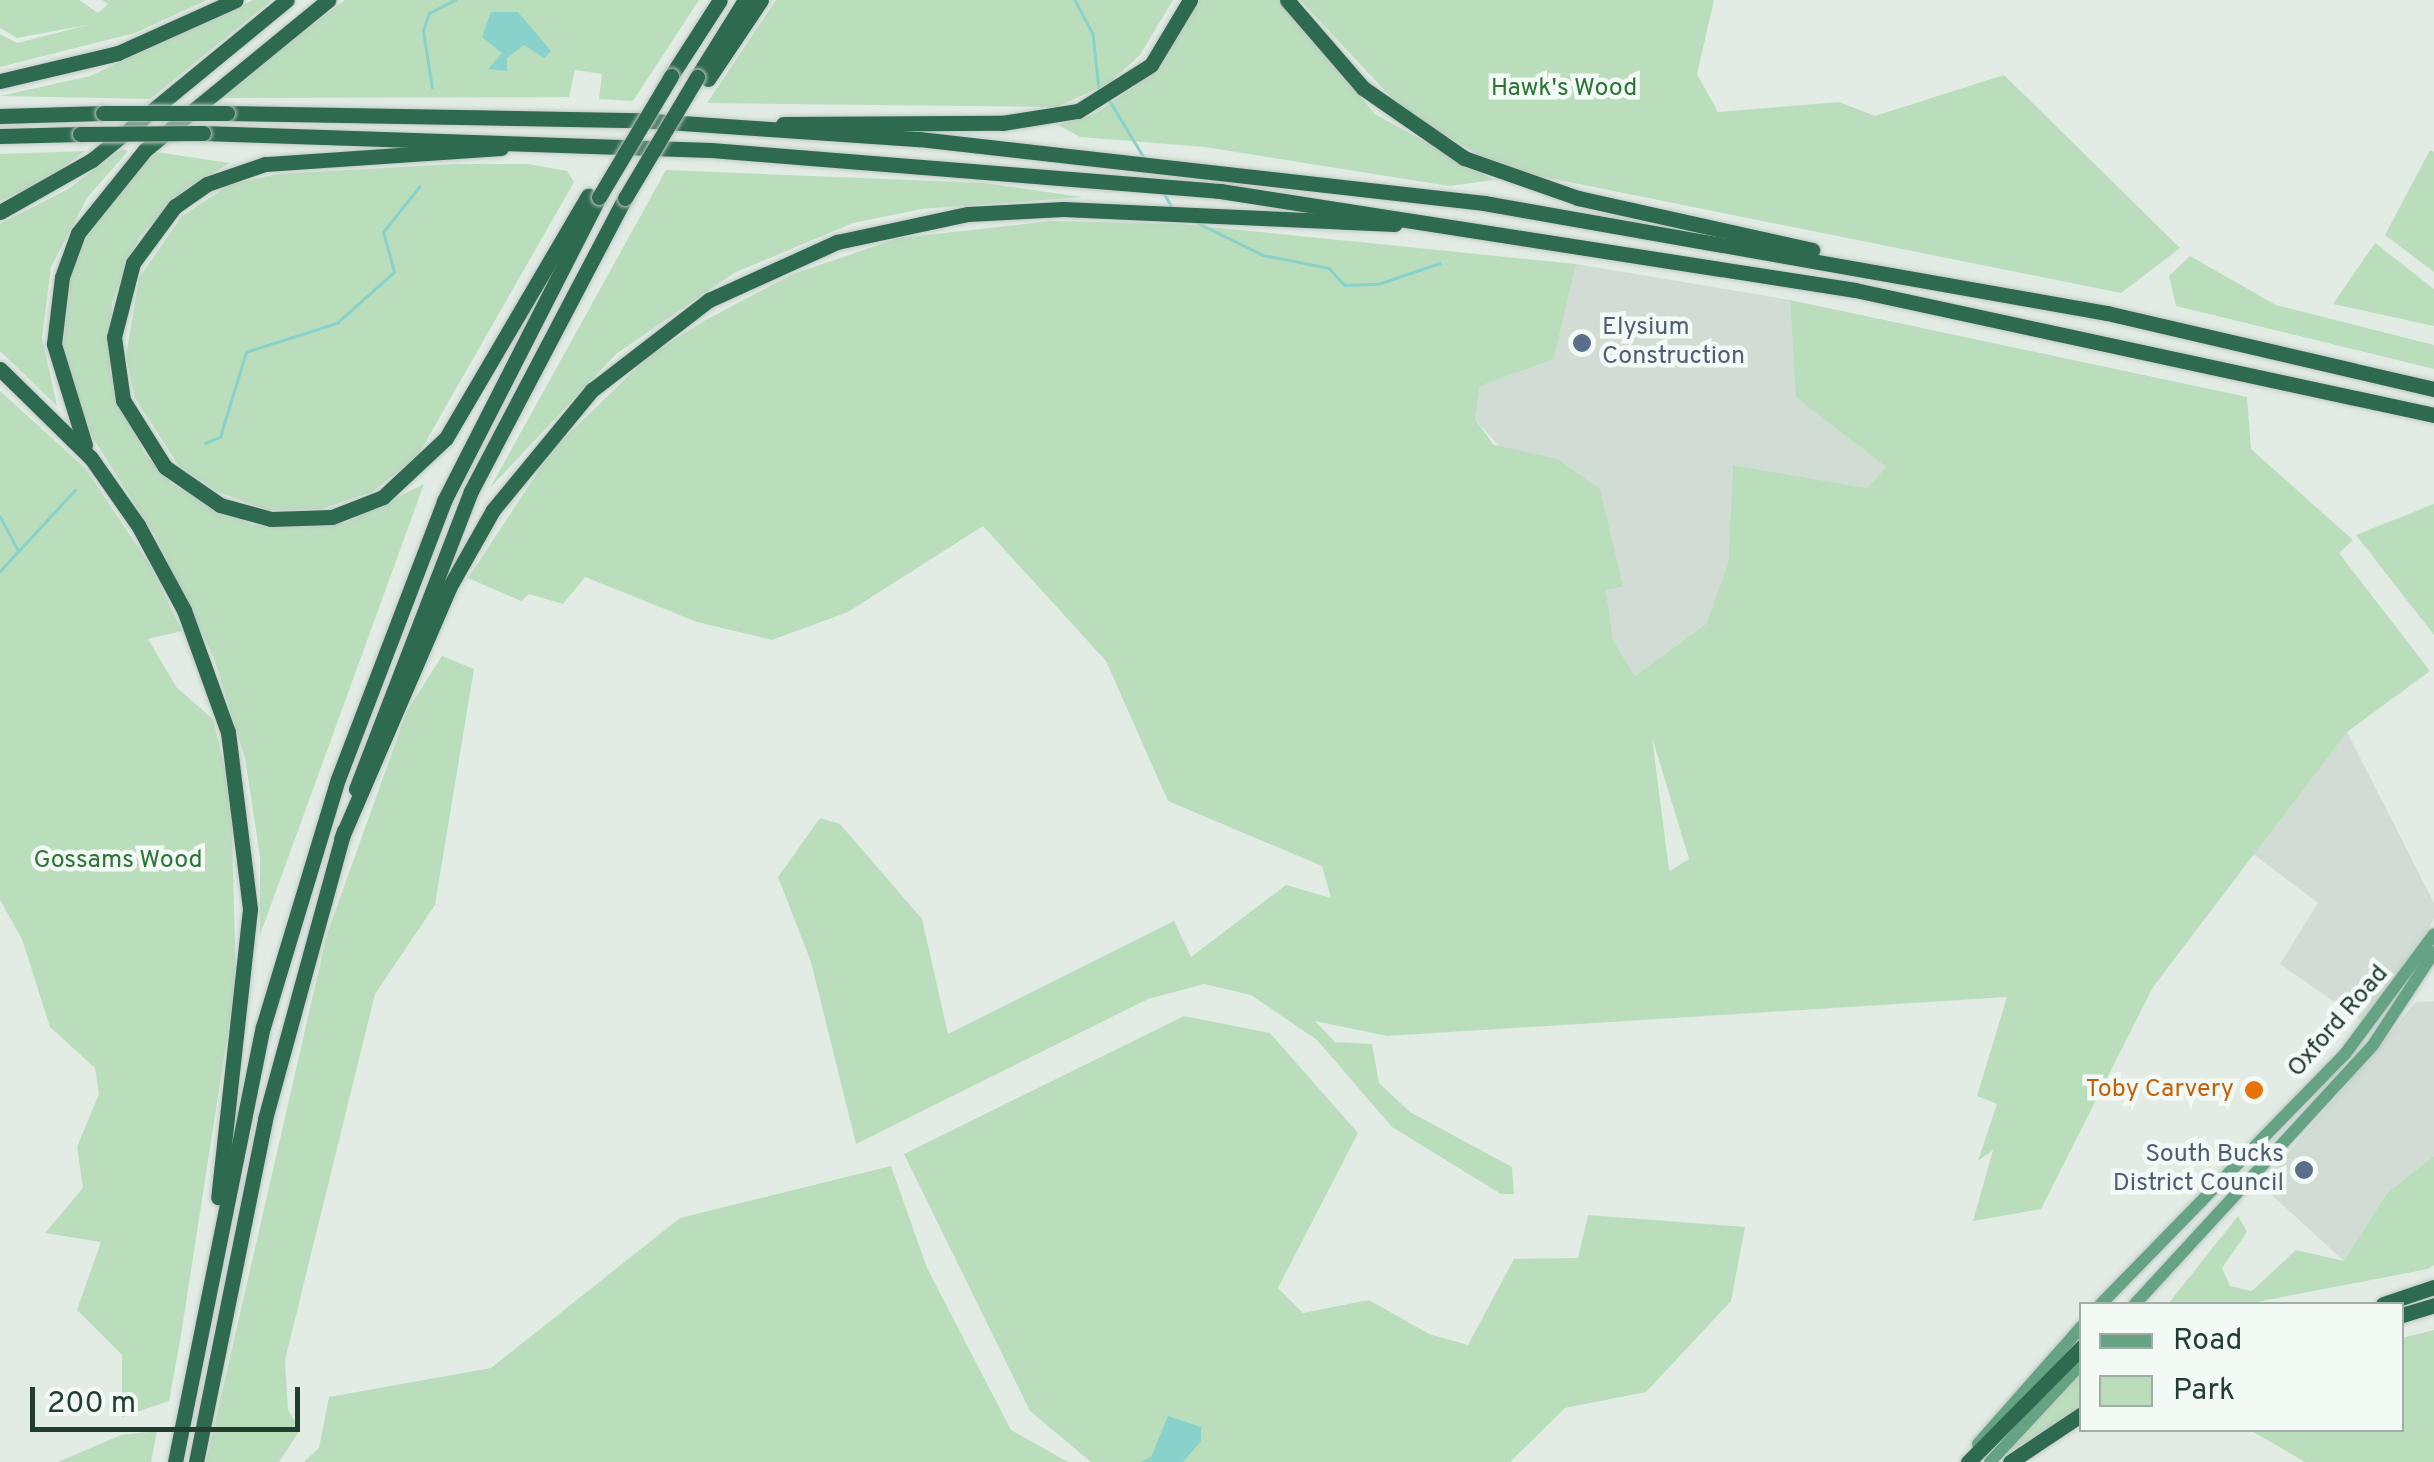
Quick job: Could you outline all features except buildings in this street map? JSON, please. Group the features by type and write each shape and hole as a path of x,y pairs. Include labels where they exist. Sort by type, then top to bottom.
{"highway":[{"path":"0,81 118,53 236,0"},
{"path":"0,212 82,168 287,0"},
{"path":"215,1240 249,946 241,794 184,610 91,458 63,393 54,344 62,276 78,233 145,150 328,0"},
{"path":"530,146 280,161 233,173 186,198 138,253 115,327 124,400 156,458 199,494 255,516 318,519 383,497 446,438 593,197 720,0"},
{"path":"702,78 745,0"},
{"path":"196,1462 265,1119 341,839 452,536 625,198 702,78 761,0"},
{"path":"0,116 227,113 754,128 1024,122 1078,111 1151,65 1190,0"},
{"path":"1286,0 1382,105 1482,166 1578,198 1853,264 2434,388"},
{"path":"754,128 1484,203 1853,264"},
{"path":"0,136 203,134 1036,172 1439,224 1855,290 2434,415"},
{"path":"175,1462 215,1240 263,1028 378,664 467,453 593,197"},
{"path":"341,839 450,586 492,510 602,382 724,292 860,235 992,212 1439,224"},
{"path":"0,369 91,458"},
{"path":"2389,1302 2434,1287"},
{"path":"2404,1314 2434,1304"},
{"path":"1966,1462 2079,1351"},
{"path":"2010,1462 2079,1416"}],"main road":[{"name":"Oxford Road","path":"2103,1302 2279,1124 2386,1006 2434,934"},
{"path":"2137,1302 2388,1026 2434,952"},
{"path":"2279,1124 2296,1130"},
{"path":"1966,1462 2079,1330"},
{"path":"1990,1462 2079,1367"}],"shaded area":[{"path":"1576,264 1790,300 1797,397 1886,467 1867,488 1733,465 1728,564 1706,624 1635,676 1613,640 1606,590 1623,587 1475,419 1480,386 1554,359"},
{"path":"2347,732 2434,903 2434,919 2410,960 2362,1021 2280,964 2318,903 2252,853"},
{"path":"2434,1001 2434,1156 2387,1193 2344,1261 2261,1185 2416,1002"}],"green space":[{"path":"0,0 79,0 98,13 108,4 102,0 207,0 135,33 0,67 0,34 17,43 92,24 17,38 0,28"},
{"path":"253,0 272,0 150,99 0,96 90,76"},
{"path":"345,0 699,0 633,101 599,99 602,74 575,70 569,97 214,98"},
{"path":"776,0 1173,0 1140,55 1108,84 1056,107 707,103"},
{"path":"1198,0 1278,0 1375,114 1494,180 1449,186 1205,147 1080,137 1058,125 1095,114 1155,72"},
{"name":"Hawk's Wood","path":"1300,0 1714,0 1697,74 1718,112 1839,102 1875,116 2004,75 2180,248 2121,293 1534,175 1481,156 1404,111"},
{"path":"122,149 128,151 87,198 51,267 42,337 57,406 0,351 0,224 68,189"},
{"path":"2430,150 2434,152 2434,272 2385,235"},
{"path":"85,151 48,179 0,201 0,154"},
{"path":"156,152 230,163 187,188 139,237 112,302 110,373 144,453 172,484 253,525 345,523 424,484 260,935 260,857 245,758 214,658 155,536 81,419 62,358 72,263 111,195"},
{"path":"528,164 567,171 574,182 417,457 372,492 321,509 268,510 218,492 179,466 135,398 126,356 139,278 182,216 229,185 277,174"},
{"path":"666,170 984,183 1082,197 922,209 853,223 734,273 616,354 490,488"},
{"path":"1051,221 1181,224 1576,264 1554,359 1480,386 1475,419 1494,445 1557,459 1600,489 1623,587 1606,590 1613,640 1635,676 1706,624 1728,564 1733,465 1867,488 1886,467 1796,397 1790,300 2247,397 2251,449 2353,540 2339,553 2430,671 2347,732 2153,987 2041,1209 1973,1221 1993,1150 1978,1161 1997,1104 1977,1096 2007,997 1387,1036 1315,1021 1335,1042 1372,1044 1379,1083 1410,1112 1512,1167 1514,1194 1501,1194 1392,1127 1317,1040 1251,995 1204,984 1148,999 856,1144 811,962 778,877 820,818 840,824 922,919 948,1034 1174,921 1191,957 1286,885 1331,898 1322,866 1168,801 1106,661 983,526 848,612 772,640 697,622 585,577 563,604 529,594 521,601 468,578 553,449 650,355 793,274 899,238","holes":["1652,737 1689,859 1669,870"]},
{"path":"2375,243 2434,289 2434,326 2333,304"},
{"path":"2190,256 2276,305 2434,345 2434,369 2176,306 2169,276"},
{"name":"Gossams Wood","path":"0,391 85,468 150,565 182,631 148,639 177,688 213,719 231,795 236,980 181,1335 169,1401 122,1417 122,1355 77,1310 101,1242 45,1233 83,1188 77,1147 99,1094 95,1068 50,1027 22,939 0,900"},
{"path":"2434,504 2434,635 2356,535"},
{"path":"442,656 474,669 435,905 375,994 285,1360 288,1410 300,1430 279,1462 206,1462 327,934 407,711"},
{"path":"1184,1016 1270,1033 1358,1133 1278,1288 1303,1313 1369,1300 1429,1334 1468,1345 1514,1259 1578,1258 1588,1215 1745,1227 1731,1301 1646,1392 1565,1408 1510,1462 1091,1462 1030,1411 904,1154"},
{"path":"2434,1156 2434,1265 2428,1269 2256,1302 2170,1302 2238,1216 2247,1232 2222,1268 2230,1286 2252,1291 2296,1250 2344,1261 2387,1193"},
{"path":"891,1166 927,1268 1011,1430 1068,1462 304,1462 319,1448 329,1397 491,1368 680,1218"},
{"path":"2434,1330 2434,1462 2305,1462 2253,1432 2404,1432 2404,1338"},
{"path":"2079,1374 2079,1409 2003,1456"},
{"path":"157,1431 151,1462 58,1462 121,1435"}],"water":[{"path":"491,12 518,12 551,51 544,58 524,45 507,58 507,71 488,69 502,53 482,37"},
{"path":"1168,1416 1201,1427 1201,1441 1183,1462 1140,1462 1151,1457"}],"waterway":[{"path":"432,88 423,31 429,13 455,0"},
{"path":"1075,0 1093,34 1099,89"},
{"path":"1108,98 1145,159"},
{"path":"205,443 220,437 246,352 337,323 394,272 383,232 419,187"},
{"path":"1164,193 1172,207"},
{"path":"1196,222 1263,255 1329,268 1345,285 1378,284 1440,263"},
{"path":"0,571 75,490"},
{"path":"0,516 18,550"}],"place":[{"name":"Elysium Construction","path":"1582,343"},
{"name":"Toby Carvery","path":"2254,1090"},
{"name":"South Bucks District Council","path":"2304,1170"}]}
